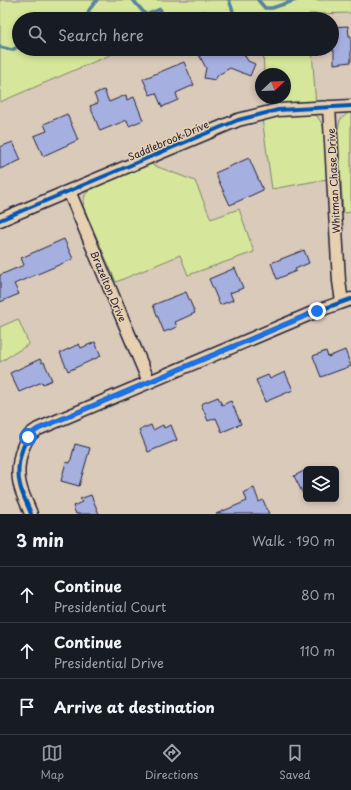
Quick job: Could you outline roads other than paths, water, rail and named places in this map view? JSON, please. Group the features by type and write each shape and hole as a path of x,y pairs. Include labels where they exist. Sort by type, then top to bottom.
{"street":[{"name":"Saddlebrook Drive","path":"0,220 238,120 278,110 351,106"},
{"name":"Whitman Chase Drive","path":"328,107 339,281 346,301"},
{"name":"Brazelton Drive","path":"69,191 149,382"},
{"path":"32,514 20,486 18,474 19,462 30,434 38,429 317,311 346,301"}],"waterway":[{"path":"89,12 97,0"},
{"path":"133,0 143,12"},
{"path":"229,0 233,12"},
{"path":"258,0 265,8 272,8 296,0"},
{"path":"153,12 160,9 162,12"},
{"path":"0,47 12,50"}]}
